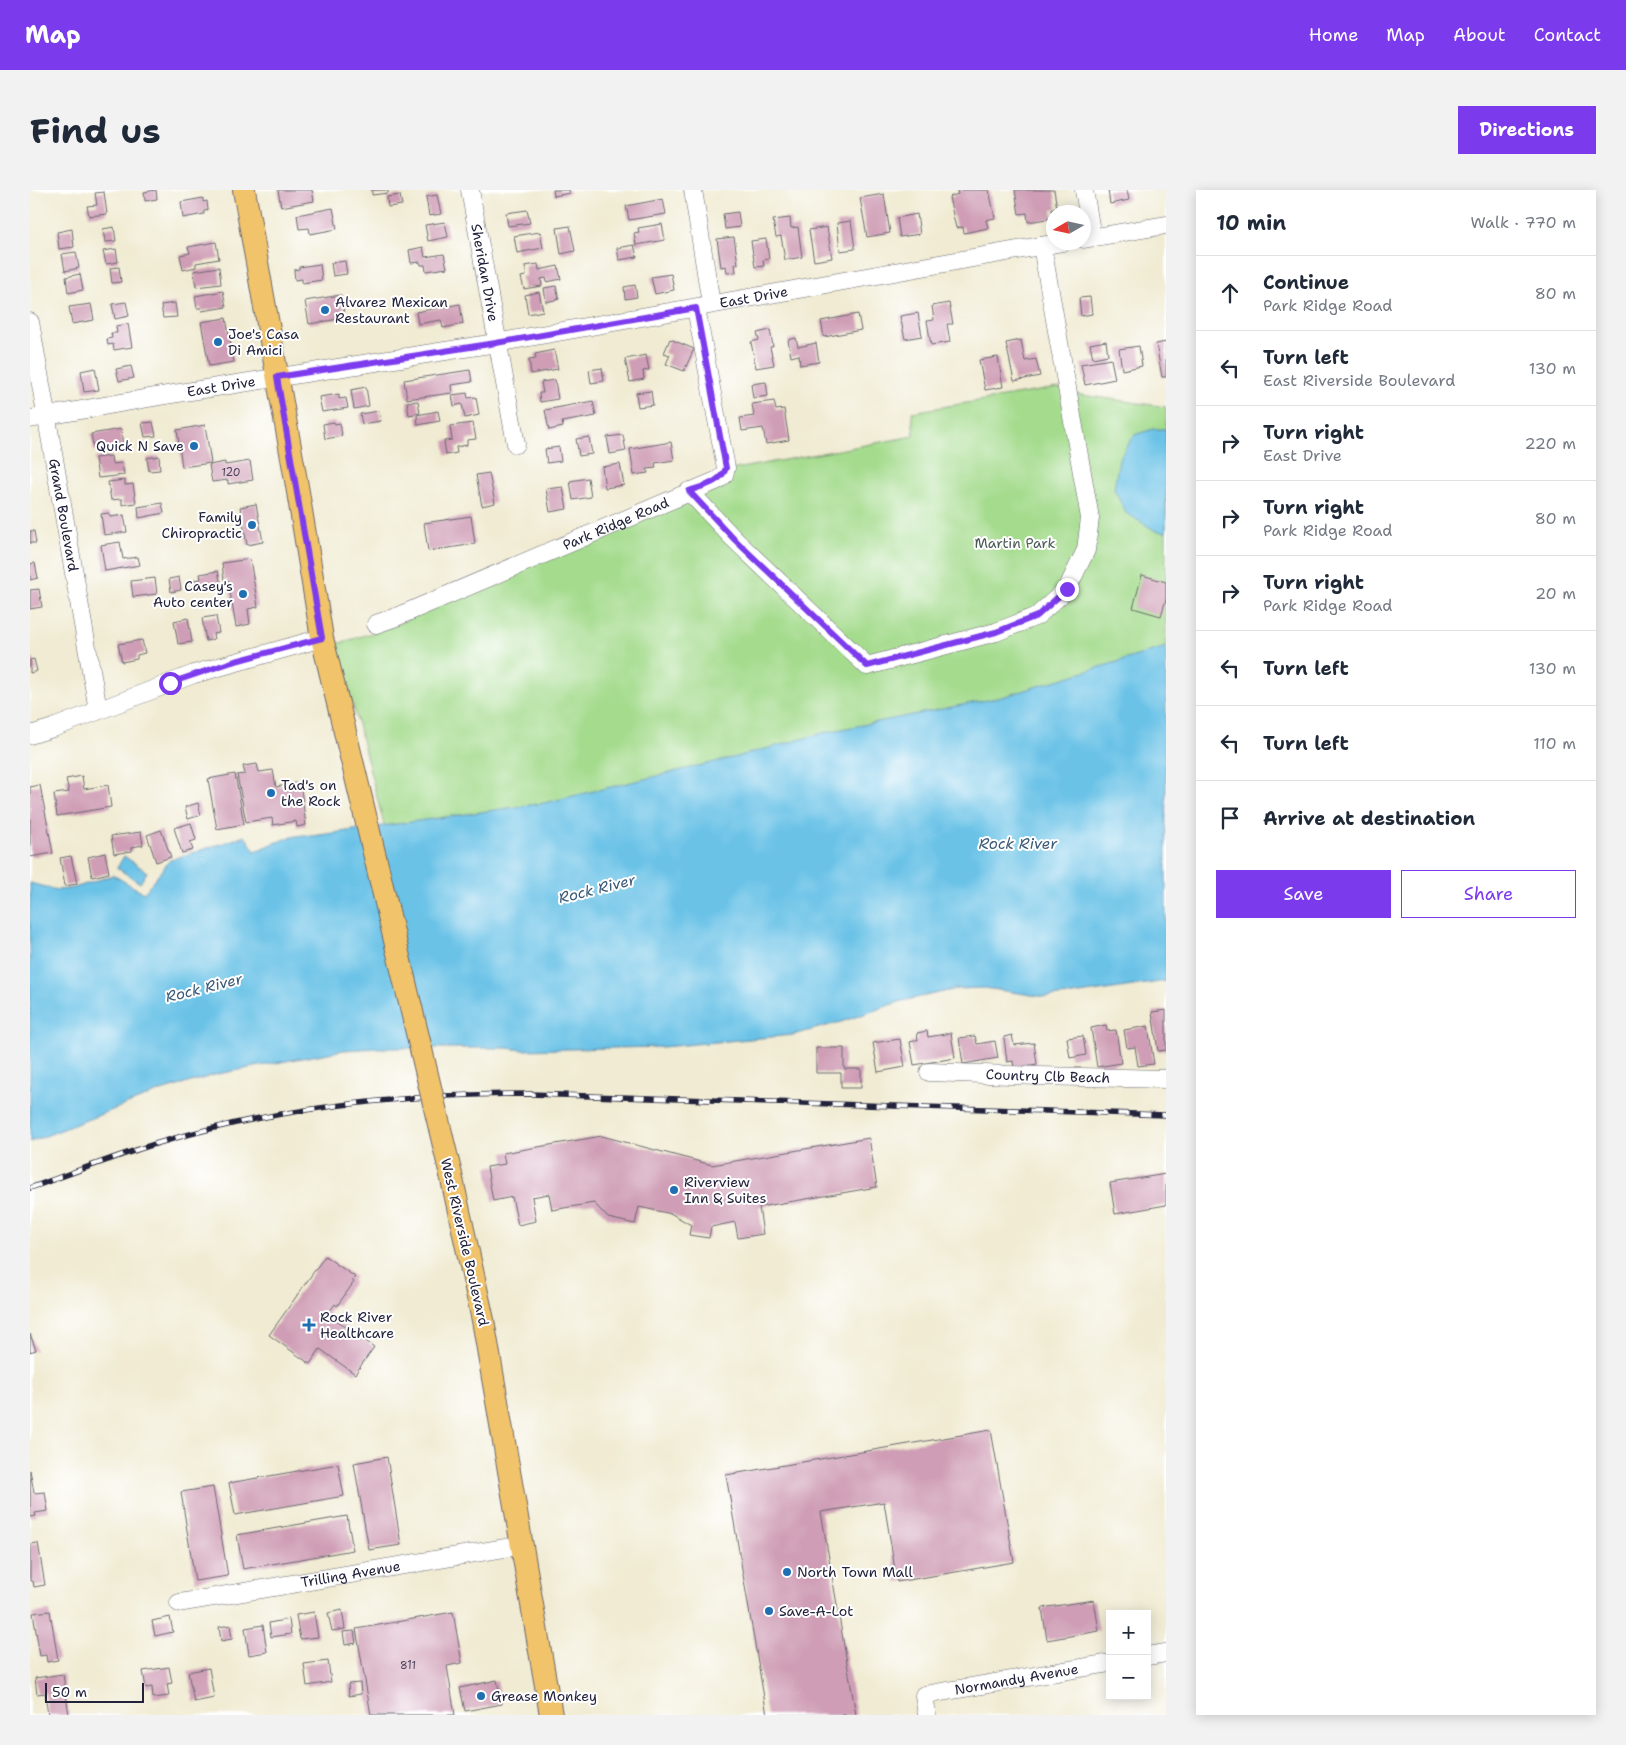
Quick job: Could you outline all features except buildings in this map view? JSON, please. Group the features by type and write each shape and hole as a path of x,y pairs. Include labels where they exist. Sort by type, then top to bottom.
{"main road":[{"name":"West Riverside Boulevard","path":"244,190 322,638 451,1175 483,1320 551,1715"}],"street":[{"name":"Sheridan Drive","path":"470,190 496,343 516,444"},
{"name":"Park Ridge Road","path":"376,624 718,480 724,475 726,468 704,306 693,190"},
{"path":"1084,190 1085,205"},
{"path":"1091,238 1166,225"},
{"name":"East Drive","path":"38,418 160,396 496,343 1046,245"},
{"path":"689,491 733,538 867,666 996,632 1037,616 1067,589 1086,550 1090,518 1042,246"},
{"name":"Grand Boulevard","path":"30,322 38,418 98,710"},
{"path":"30,735 194,674 322,638"},
{"name":"Country Clb Beach","path":"929,1072 1166,1079"},
{"name":"Trilling Avenue","path":"179,1603 522,1545"},
{"path":"1151,1655 1166,1653"},
{"name":"Normandy Avenue","path":"927,1715 924,1695 1106,1664"}],"green space":[{"name":"Martin Park","path":"1057,388 1075,394 1166,407 1166,651 1010,699 642,787 386,832 337,644 391,627 730,470 914,436 912,412"}],"water":[{"path":"1153,429 1166,429 1166,532 1156,531 1126,513 1114,489 1119,459 1134,435"},
{"name":"Rock River","path":"1166,647 1166,981 1073,995 1045,997 985,988 957,989 902,1001 841,1022 793,1035 662,1047 522,1050 508,1048 379,1048 344,1050 218,1074 161,1091 30,1142 30,883 57,890 74,888 113,875 144,893 170,860 245,836 255,851 299,836 312,836 544,803 740,756 827,732 1002,697"},
{"path":"124,856 147,872 140,883 117,868"}],"railway":[{"path":"30,1188 155,1144 201,1131 294,1112 388,1100 530,1094 1166,1115"}],"place":[{"name":"Alvarez Mexican Restaurant","path":"325,310"},
{"name":"Joe's Casa Di Amici","path":"218,342"},
{"name":"Quick N Save","path":"194,446"},
{"name":"Family Chiropractic","path":"252,525"},
{"name":"Casey's Auto center","path":"243,594"},
{"name":"Tad's on the Rock","path":"271,793"},
{"name":"Riverview Inn & Suites","path":"674,1190"},
{"name":"Rock River Healthcare","path":"309,1325"},
{"name":"North Town Mall","path":"787,1572"},
{"name":"Save-A-Lot","path":"769,1611"},
{"name":"Grease Monkey","path":"481,1696"}],"route":[{"path":"170,683 232,662 322,638 277,377 496,343 696,308 726,468 724,475 718,480 689,491 733,538 867,666 996,632 1037,616 1067,589"}]}
